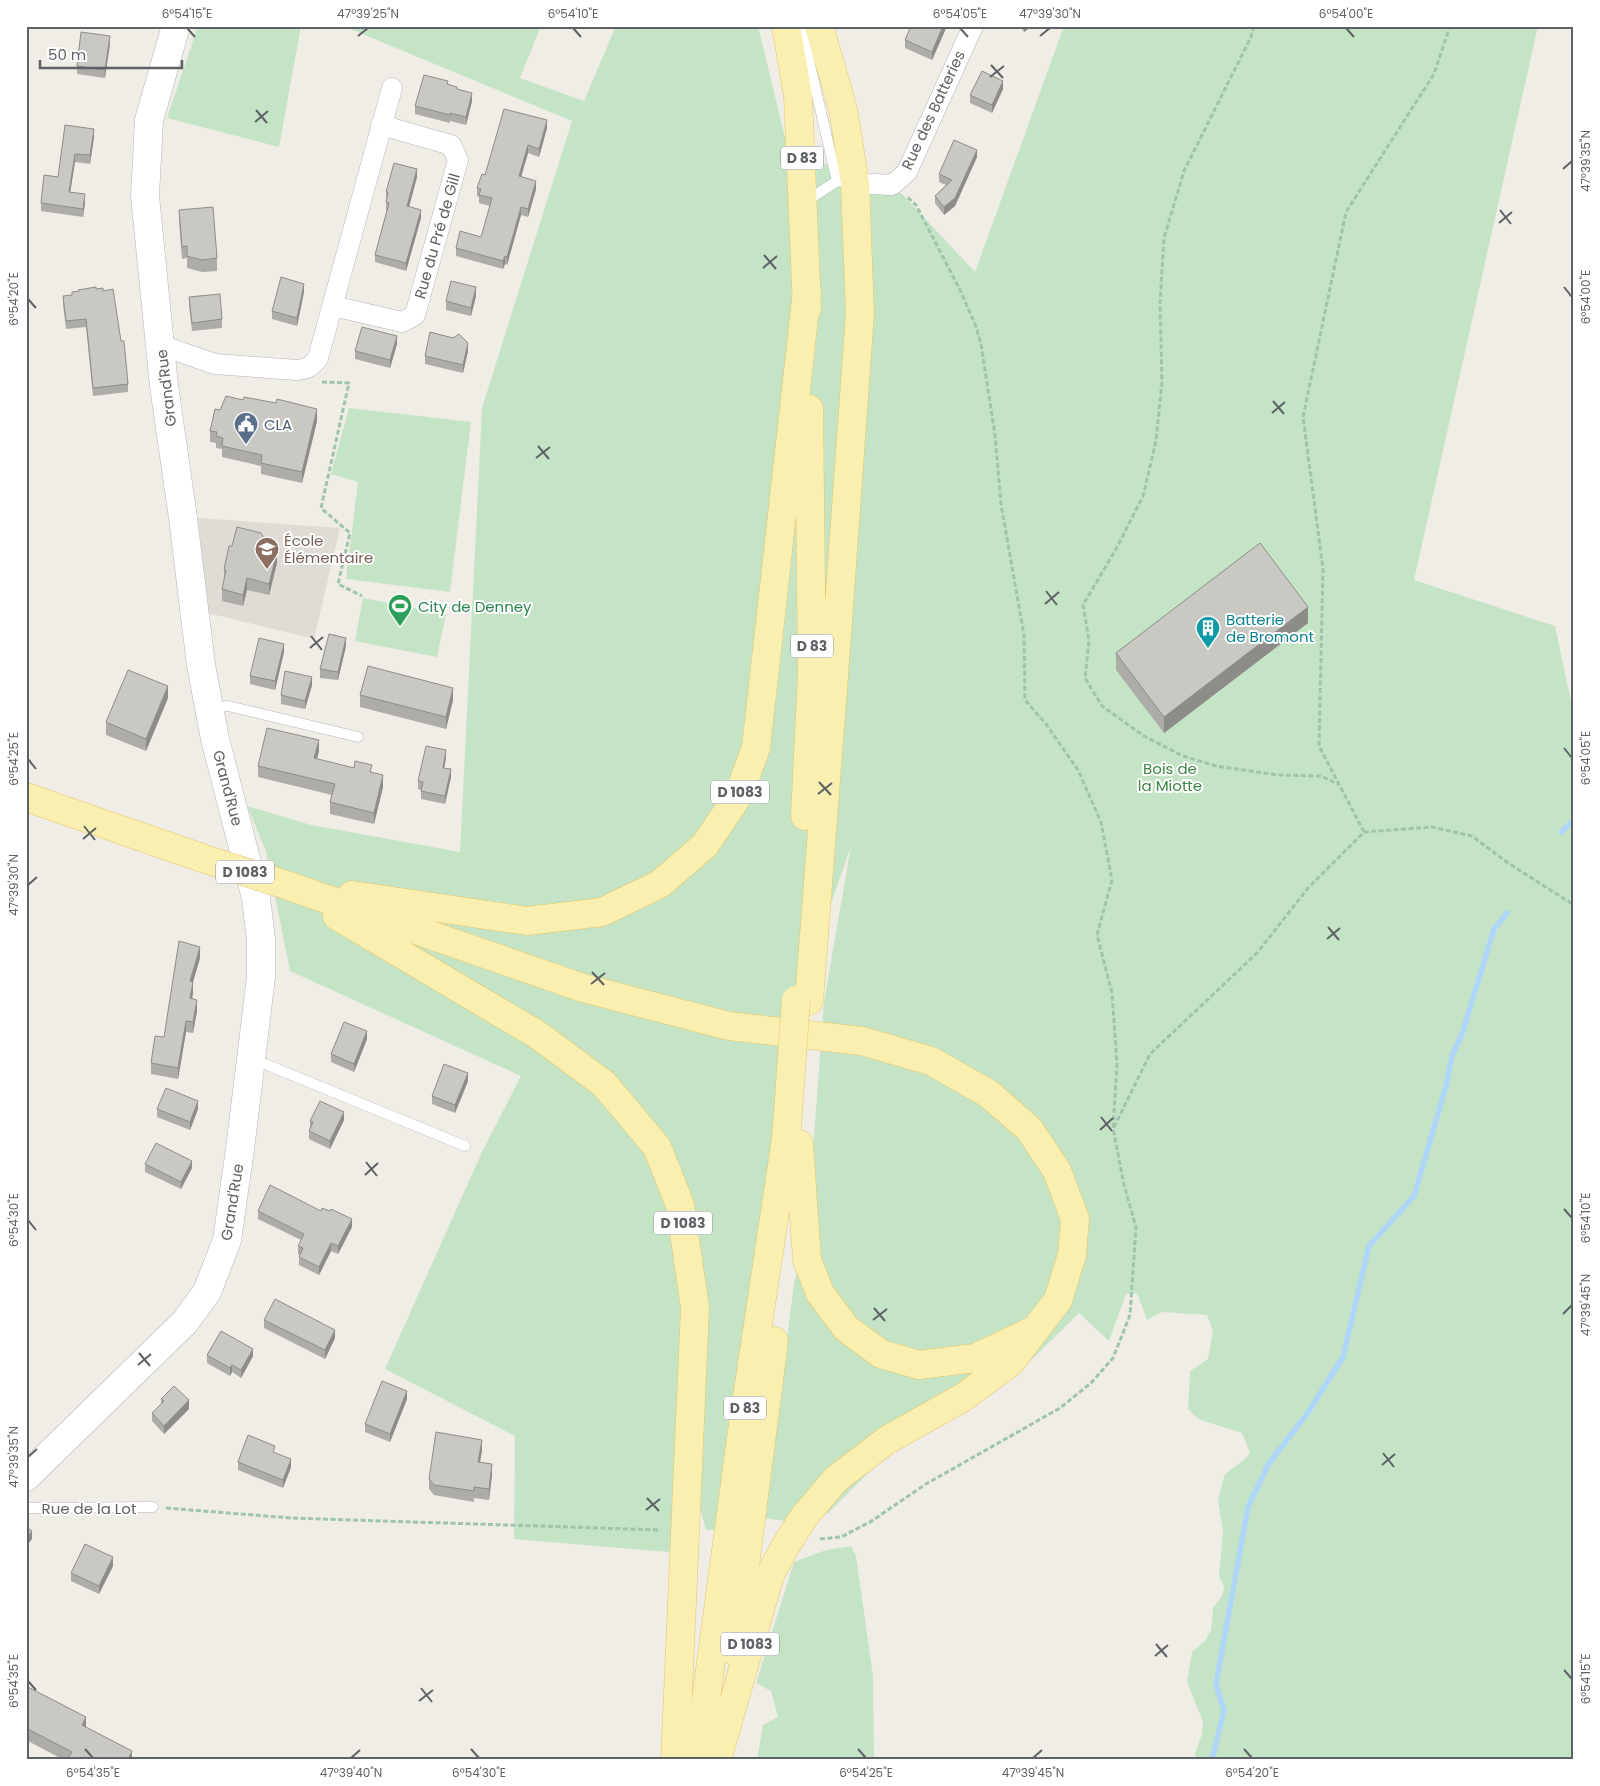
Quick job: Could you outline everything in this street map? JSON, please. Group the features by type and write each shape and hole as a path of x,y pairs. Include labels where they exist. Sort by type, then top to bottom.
{"main road":[{"name":"D 83","path":"714,1754 799,1144 799,1056 812,674 807,291 804,203 798,96 786,26"},
{"name":"D 83","path":"802,1001 835,666 860,313 846,182 843,109 819,26"},
{"name":"D 1083","path":"286,886 527,921 602,912 660,884 705,845 738,796 756,748 807,291"},
{"name":"D 1083","path":"26,798 583,988 729,1026 862,1041 931,1061 989,1094 1029,1129 1057,1171 1075,1219 1072,1255 1058,1300 1010,1363 962,1398 887,1440 836,1479 803,1518 770,1575 714,1754"},
{"name":"D 1083","path":"286,886 538,1035 604,1084 657,1148 680,1204 695,1308 675,1760"},
{"name":"D 83","path":"714,1754 701,1736 743,1424 799,1056"},
{"name":"D 1083","path":"799,1144 807,1260 820,1293 846,1328 881,1354 919,1365 975,1358 1038,1327"}],"street":[{"name":"Grand'Rue","path":"26,1476 185,1322 207,1292 227,1240 261,977 262,939 256,898 215,739 201,665 164,386 145,196 149,120 176,26"},
{"name":"Rue des Batteries","path":"846,182 892,184 906,172 973,26"},
{"path":"160,345 215,364 297,370 304,370 312,366 318,358 392,88"},
{"name":"Rue du Pré de Gill","path":"332,306 402,322 415,315 458,160 451,145 381,125"}],"lane":[{"path":"802,26 846,182 804,203"},
{"path":"209,708 228,706 358,737"},
{"path":"250,1059 465,1146"},
{"name":"Rue de la Lot","path":"26,1506 29,1508 153,1507"}],"path":[{"path":"1254,26 1251,37 1184,171 1164,238 1160,303 1162,382 1156,441 1143,496 1116,549 1083,605 1089,640 1085,678 1102,706 1144,736 1183,756 1216,766 1278,775 1321,776 1340,785"},
{"path":"1364,832 1319,746 1323,569 1303,417 1346,212 1434,74 1450,26"},
{"path":"820,1539 841,1537 870,1522 926,1484 1060,1408 1091,1383 1113,1358 1130,1315 1136,1227 1124,1185 1113,1128 1118,1064 1112,993 1097,935 1112,880 1101,822 1078,770 1046,724 1025,700 1024,635 1001,504 995,435 980,344 974,324 960,290 916,205 892,184"},
{"path":"312,366 321,378 320,382 349,383 321,508 350,533 338,584 362,596"},
{"path":"1113,1128 1150,1054 1257,953 1308,888 1364,832 1432,826 1472,836 1508,863 1574,905"},
{"path":"153,1507 291,1518 660,1530"}],"shaded area":[{"name":"École Élémentaire","path":"198,518 340,528 314,639 208,613"}],"green space":[{"path":"198,26 301,26 279,147 167,118"},
{"name":"Bois de la Miotte","path":"343,26 541,26 520,78 584,101 616,26 758,26 788,150 901,193 975,272 1064,26 1538,26 1414,580 1555,626 1574,715 1574,1760 1197,1760 1195,1753 1202,1734 1203,1722 1187,1682 1192,1652 1205,1641 1211,1630 1213,1608 1223,1594 1224,1587 1219,1576 1223,1532 1218,1500 1225,1474 1243,1461 1250,1453 1242,1433 1198,1419 1188,1409 1190,1371 1208,1359 1213,1331 1207,1315 1162,1312 1147,1320 1137,1293 1126,1294 1109,1341 1079,1313 1023,1368 890,1451 828,1513 784,1521 764,1518 794,1284 812,1197 813,1150 824,1002 851,846 782,1045 777,1116 717,1530 706,1530 696,1493 669,1552 514,1539 515,1436 385,1369 482,1152 521,1076 290,971 266,851 247,806 311,825 460,852 482,408 572,121"},
{"path":"349,408 471,422 450,592 346,579 358,482 331,474"},
{"name":"City de Denney","path":"363,598 446,614 437,657 355,641"},
{"path":"851,1546 856,1556 873,1676 874,1760 757,1760 763,1725 778,1717 771,1691 756,1683 794,1562 826,1550"}],"building":[{"path":"911,26 943,26 932,52 905,40"},
{"path":"81,32 110,36 105,70 77,66"},
{"path":"982,71 1003,81 992,105 970,95"},
{"path":"424,75 448,81 447,84 457,87 457,89 472,93 466,117 415,106"},
{"path":"504,109 547,120 539,149 528,145 519,176 536,181 528,209 521,207 507,257 505,256 503,261 456,248 460,231 481,237 492,198 479,195 481,189 477,188 482,174 485,175"},
{"path":"65,125 94,129 90,155 75,154 69,192 85,194 83,209 41,203 44,175 58,177"},
{"path":"954,140 977,150 955,198 944,207 935,196 952,180 939,174"},
{"path":"394,163 417,169 407,206 421,210 406,263 375,255 389,203 386,202 388,192 386,192"},
{"path":"213,207 217,258 202,260 187,256 187,246 182,247 179,210"},
{"path":"281,277 304,284 297,318 272,311"},
{"path":"451,281 476,287 471,308 446,301"},
{"path":"96,287 96,289 103,288 103,291 113,289 121,341 124,341 128,384 93,388 86,319 66,321 63,296 72,295 72,292 78,290"},
{"path":"220,294 222,319 192,323 189,297"},
{"path":"362,327 397,336 390,360 355,351"},
{"path":"430,332 453,338 459,334 468,343 463,365 425,356"},
{"name":"CLA","path":"226,396 243,400 244,397 276,403 277,399 317,409 302,472 261,463 262,455 222,446 223,438 216,436 217,432 210,431 215,409 220,410"},
{"path":"237,527 261,533 271,550 277,552 269,584 247,578 243,595 222,589 229,546 232,546"},
{"name":"Batterie de Bromont","path":"1260,543 1308,607 1164,717 1116,653"},
{"path":"329,634 346,638 338,672 320,669"},
{"path":"259,638 284,644 275,681 250,676"},
{"path":"368,666 453,688 446,717 360,695"},
{"path":"128,670 168,686 146,739 106,722"},
{"path":"285,671 312,677 305,701 281,695"},
{"path":"267,728 319,740 314,758 354,768 355,761 372,765 370,772 383,775 374,813 330,802 335,784 258,766"},
{"path":"426,746 446,750 443,768 451,769 445,796 421,791 423,782 418,781"},
{"path":"179,941 200,947 190,981 193,982 190,998 197,1000 193,1022 186,1021 178,1068 151,1063 155,1036 164,1037"},
{"path":"344,1022 367,1031 354,1064 331,1054"},
{"path":"444,1064 468,1073 455,1105 432,1096"},
{"path":"166,1088 198,1101 190,1122 157,1109"},
{"path":"320,1101 344,1112 330,1141 309,1131 313,1122 310,1121"},
{"path":"156,1143 192,1161 181,1182 145,1164"},
{"path":"270,1185 321,1211 322,1208 330,1211 331,1209 352,1219 338,1246 331,1243 319,1267 299,1257 303,1248 298,1246 304,1234 258,1211"},
{"path":"275,1299 335,1330 325,1350 264,1320"},
{"path":"221,1331 253,1349 241,1370 232,1365 230,1368 207,1355"},
{"path":"382,1381 407,1391 390,1434 365,1424"},
{"path":"174,1386 189,1400 164,1426 152,1413 164,1401 161,1399"},
{"path":"436,1432 482,1440 478,1462 492,1464 489,1489 474,1487 474,1491 434,1485 429,1479"},
{"path":"248,1435 275,1446 273,1452 291,1459 283,1480 238,1462"},
{"path":"26,1527 32,1531 26,1539"},
{"path":"85,1544 113,1557 99,1586 71,1573"},
{"path":"26,1686 86,1717 82,1725 132,1751 128,1760 67,1760 72,1752 26,1728"}],"waterway":[{"path":"1561,832 1574,820"},
{"path":"1212,1760 1224,1710 1216,1684 1248,1507 1269,1463 1307,1414 1343,1357 1369,1246 1414,1196 1446,1086 1452,1056 1462,1034 1494,929 1507,913"}],"place":[{"name":"CLA","path":"246,445"},
{"name":"École Élémentaire","path":"267,570"},
{"name":"City de Denney","path":"400,627"},
{"name":"Batterie de Bromont","path":"1208,649"}]}
